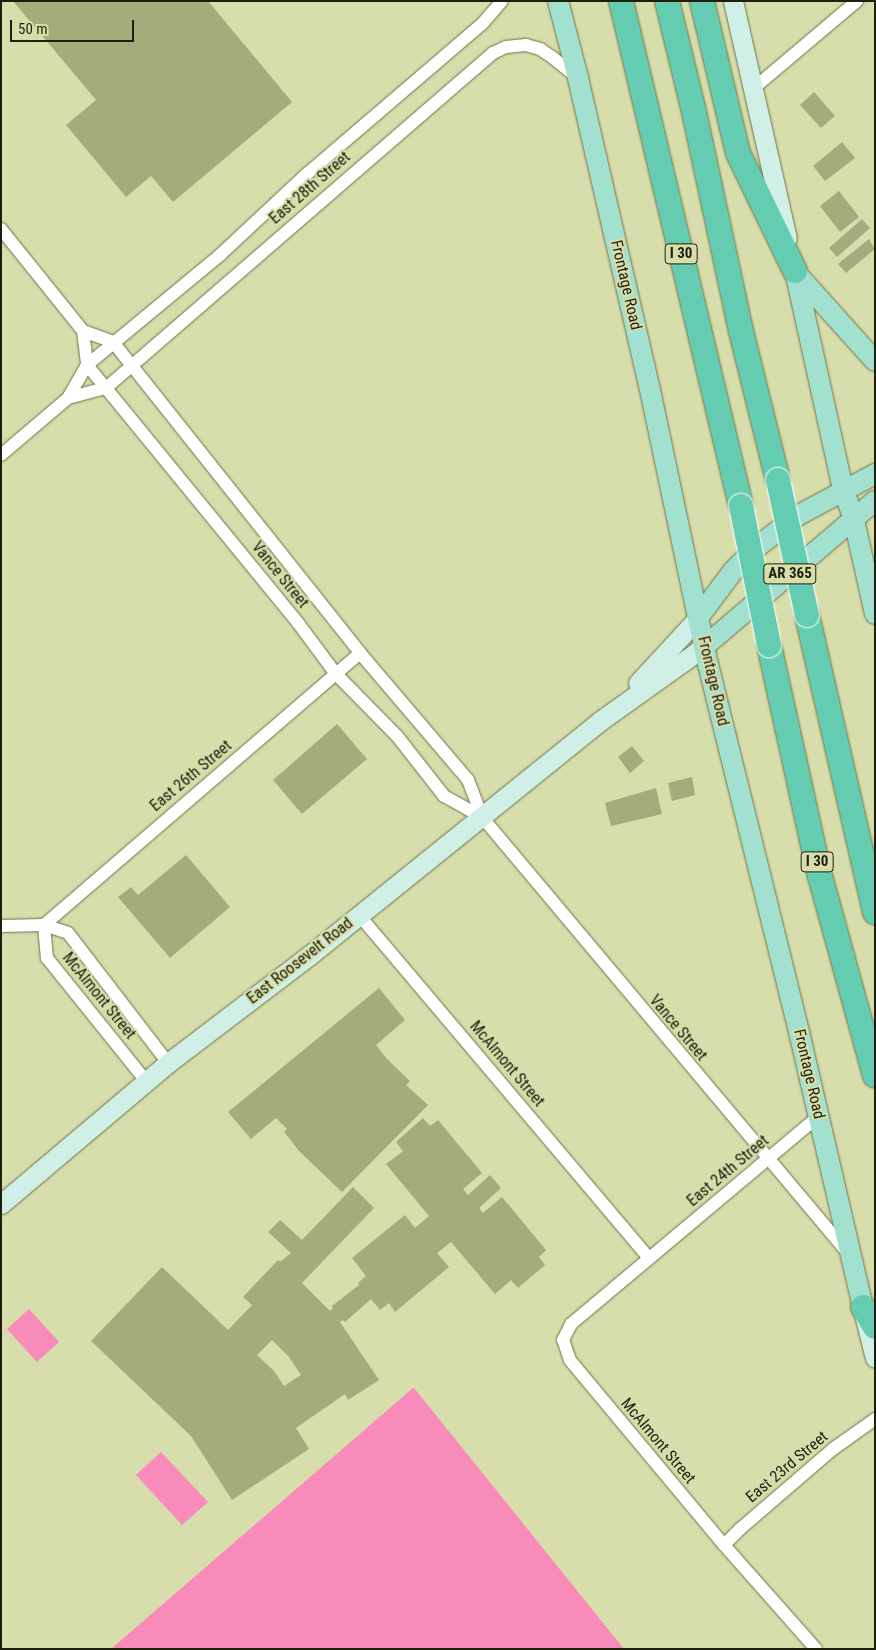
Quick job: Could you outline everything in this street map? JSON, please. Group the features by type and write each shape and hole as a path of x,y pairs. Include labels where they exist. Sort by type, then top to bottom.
{"highway":[{"name":"I 30","path":"621,1 741,506 769,645 820,876 875,1076"},
{"name":"I 30","path":"667,1 694,112 741,330 778,480 875,912"},
{"path":"702,1 738,153 794,271"}],"main road":[{"name":"Frontage Road","path":"558,1 578,78 648,385 698,618 819,1116 851,1257 869,1317 875,1358"},
{"path":"733,1 843,489 854,520 875,614"},
{"path":"794,271 871,350"},
{"name":"East Roosevelt Road","path":"600,721 698,618 733,572 757,547 797,516 843,489 875,474"},
{"name":"East Roosevelt Road","path":"1,1204 168,1063 310,955 600,721 705,646 875,501"}],"street":[{"name":"East 28th Street","path":"1,455 68,398 87,365 221,254 308,173 482,24 502,1"},
{"path":"754,88 857,1"},
{"name":"East 28th Street","path":"68,398 106,388 493,53 506,47 526,45 540,49 578,78"},
{"path":"1,229 83,331 113,342"},
{"path":"83,331 87,365"},
{"name":"Vance Street","path":"113,342 360,653 468,780 482,817 766,1160 851,1257"},
{"name":"Vance Street","path":"87,365 298,623 336,674 397,736 444,796 482,817"},
{"name":"East 26th Street","path":"44,925 360,653"},
{"name":"McAlmont Street","path":"359,915 653,1254 571,1324 565,1334 563,1346 570,1360 724,1545 816,1649"},
{"name":"McAlmont Street","path":"44,925 47,958 146,1081"},
{"name":"McAlmont Street","path":"1,926 44,925 68,933 168,1063"},
{"name":"East 24th Street","path":"653,1254 819,1116"},
{"name":"East 23rd Street","path":"724,1545 833,1449 875,1419"}],"shaded area":[{"path":"29,1309 59,1342 37,1362 7,1329"},
{"path":"413,1388 624,1649 111,1649"},
{"path":"161,1452 208,1502 182,1525 136,1475"}],"building":[{"path":"13,1 208,1 292,102 173,202 151,176 126,197 66,125 96,100"},
{"path":"814,92 835,116 821,128 800,105"},
{"path":"842,142 855,158 825,181 813,166"},
{"path":"839,191 859,217 840,232 820,206"},
{"path":"862,219 870,228 837,257 829,248"},
{"path":"869,239 875,249 846,273 838,264"},
{"path":"337,724 367,759 302,814 273,780"},
{"path":"632,746 644,761 630,773 618,757"},
{"path":"692,777 695,795 672,801 668,783"},
{"path":"656,788 662,814 611,826 605,803"},
{"path":"186,855 230,907 170,958 118,897 131,887 138,895"},
{"path":"379,988 405,1020 376,1045 387,1059 410,1081 406,1085 428,1105 342,1192 300,1152 284,1132 287,1129 276,1118 251,1139 228,1112"},
{"path":"423,1118 430,1126 438,1120 482,1173 463,1189 468,1195 490,1175 501,1188 479,1208 483,1213 502,1197 546,1250 539,1257 545,1265 518,1288 511,1280 495,1294 451,1242 437,1253 449,1267 395,1312 389,1303 380,1310 371,1299 345,1322 343,1320 340,1322 379,1380 348,1400 345,1394 296,1428 309,1449 232,1500 191,1436 91,1341 162,1267 228,1330 252,1305 243,1297 278,1260 280,1262 291,1253 268,1232 280,1220 302,1240 353,1187 374,1208 302,1283 330,1311 333,1308 332,1306 359,1285 358,1283 366,1276 352,1258 405,1215 415,1228 429,1216 386,1164 403,1151 396,1142","holes":["272,1340 289,1357 301,1375 284,1386 274,1371 257,1355"]}]}
